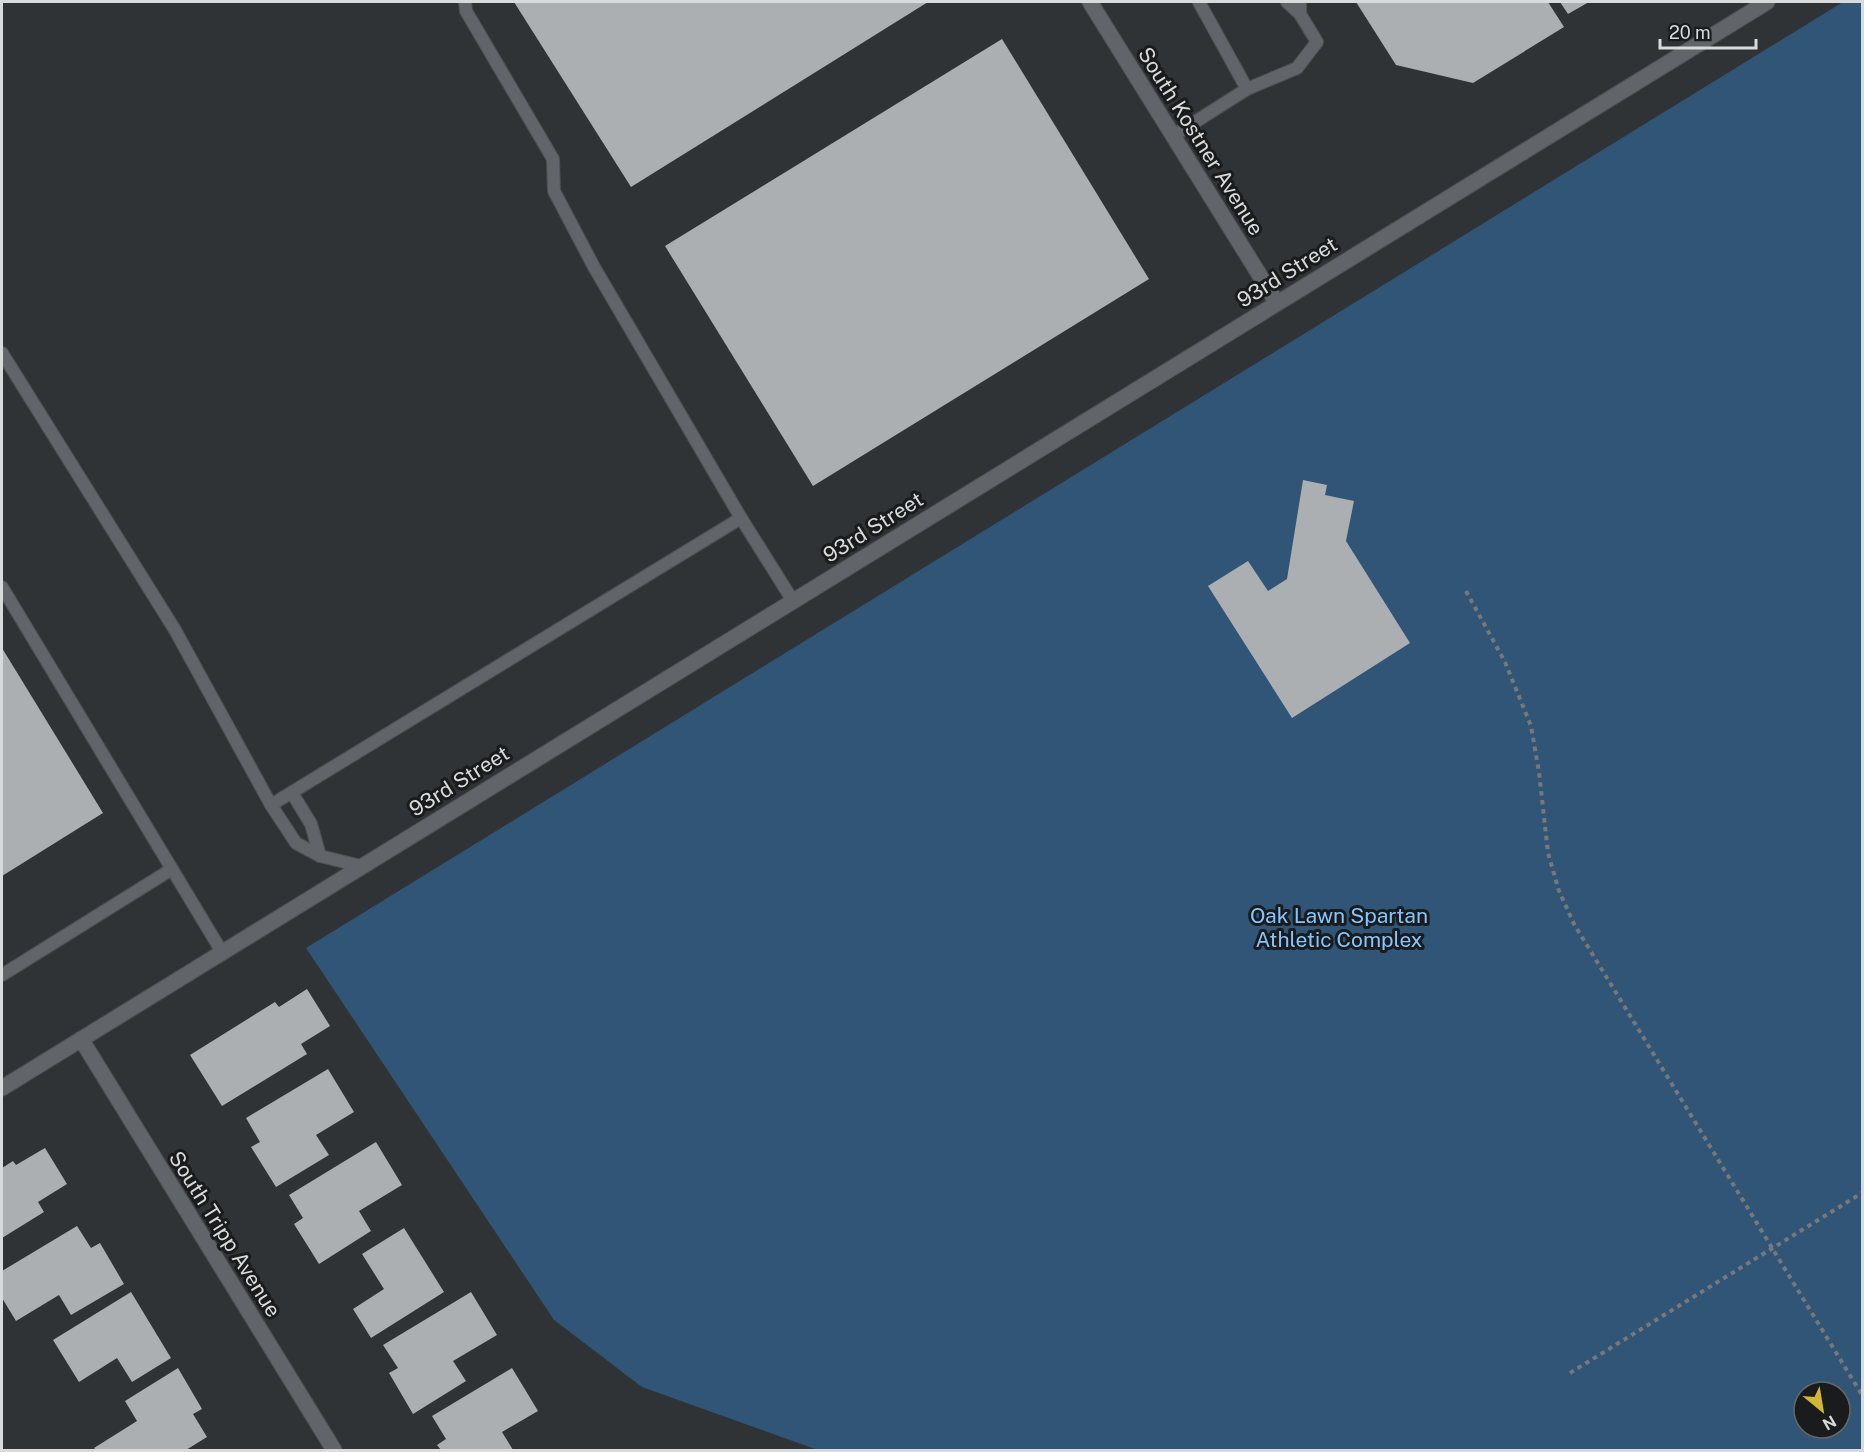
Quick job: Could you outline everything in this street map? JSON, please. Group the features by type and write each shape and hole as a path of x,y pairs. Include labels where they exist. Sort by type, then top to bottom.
{"street":[{"name":"South Kostner Avenue","path":"1090,2 1277,303"},
{"name":"93rd Street","path":"2,1088 1767,2"},
{"name":"South Tripp Avenue","path":"81,1039 334,1450"}],"lane":[{"path":"465,2 466,11 553,159 554,191 594,267 741,518 793,601"},
{"path":"1199,2 1247,89"},
{"path":"1173,136 1247,89 1297,68 1317,42 1300,8 1287,2"},
{"path":"2,353 175,630 271,805 296,843 320,856 361,866"},
{"path":"271,805 741,518"},
{"path":"2,587 222,952"},
{"path":"292,793 310,824 320,856"},
{"path":"2,975 172,869"}],"path":[{"path":"1466,591 1505,662 1531,726 1539,772 1548,853 1558,891 1574,924 1863,1395"},
{"path":"1570,1373 1863,1193"}],"green space":[{"name":"Oak Lawn Spartan Athletic Complex","path":"1843,2 1862,2 1862,1450 818,1450 642,1387 554,1320 306,948"}],"building":[{"path":"514,2 928,2 631,187"},
{"path":"1356,2 1548,2 1564,27 1473,83 1396,65"},
{"path":"1560,2 1589,2 1568,14"},
{"path":"1002,39 1149,279 813,486 665,246"},
{"path":"1303,480 1327,485 1325,495 1354,501 1346,541 1410,643 1292,718 1208,586 1248,561 1268,591 1287,579"},
{"path":"2,648 103,813 2,876"},
{"path":"307,989 330,1026 301,1044 307,1054 222,1106 190,1055 275,1002 279,1007"},
{"path":"328,1069 354,1112 316,1135 329,1155 276,1187 251,1147 260,1142 246,1118"},
{"path":"376,1142 402,1185 359,1211 371,1231 319,1264 294,1224 303,1218 289,1195"},
{"path":"45,1148 67,1184 38,1202 44,1212 2,1238 2,1168 13,1161 16,1165"},
{"path":"77,1226 91,1248 100,1243 124,1284 71,1315 59,1295 16,1321 2,1298 2,1271"},
{"path":"404,1228 444,1292 371,1338 353,1309 384,1289 362,1254"},
{"path":"131,1292 171,1358 132,1382 117,1358 79,1382 53,1340"},
{"path":"471,1292 497,1335 453,1361 466,1381 413,1414 389,1373 398,1368 383,1345"},
{"path":"178,1368 202,1409 193,1414 207,1437 186,1450 96,1450 94,1448 137,1421 125,1401"},
{"path":"512,1368 538,1411 502,1432 513,1450 441,1450 437,1445 446,1439 432,1416"}]}
